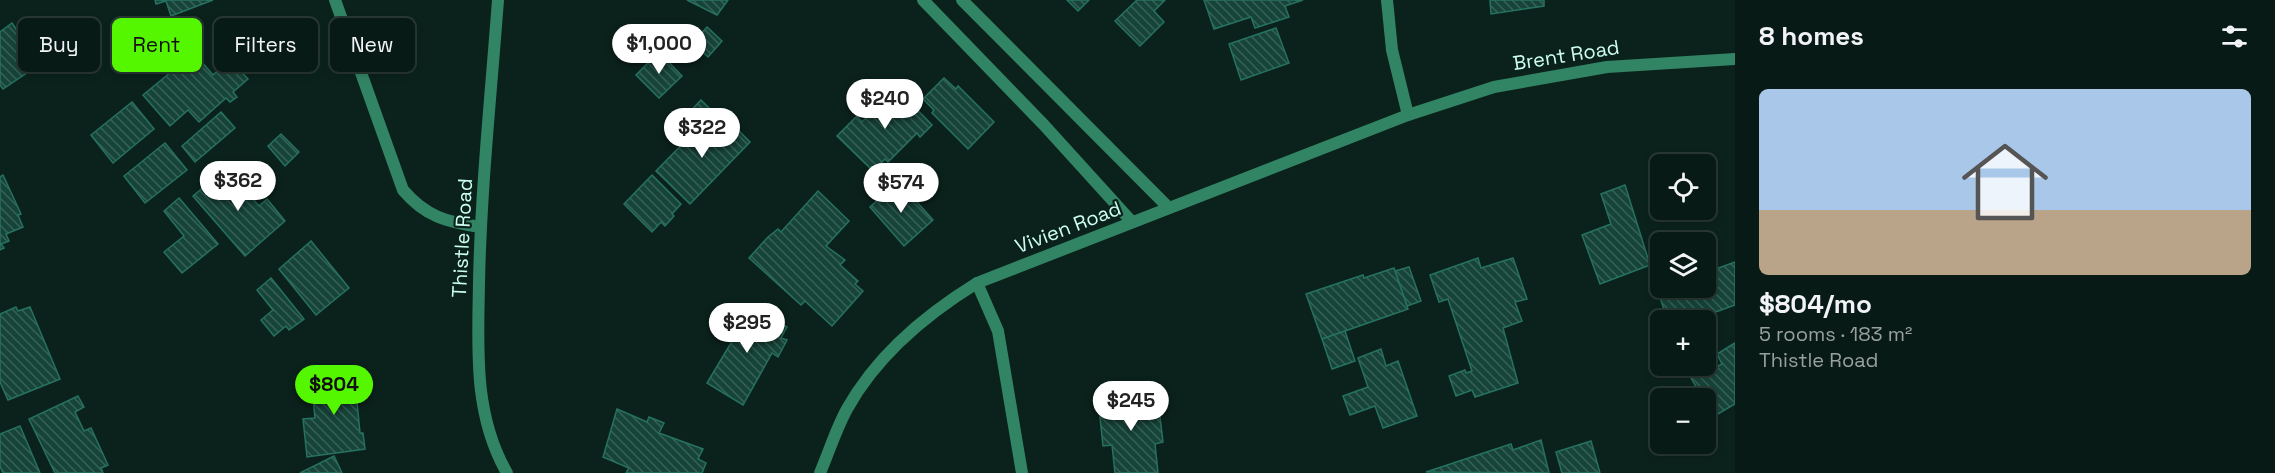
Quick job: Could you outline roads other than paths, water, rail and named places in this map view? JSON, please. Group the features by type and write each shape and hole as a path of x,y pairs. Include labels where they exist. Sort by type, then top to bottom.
{"street":[{"path":"335,0 404,190 417,206 439,219 480,227"},
{"name":"Thistle Road","path":"498,0 480,227 478,368 483,410 496,454 507,473"},
{"path":"923,0 1044,125 1132,222"},
{"path":"962,0 1169,208"},
{"path":"1387,0 1392,50 1408,115"},
{"name":"Brent Road","path":"1408,115 1494,87 1606,67 1735,59"},
{"name":"Vivien Road","path":"820,473 847,410 876,366 907,334 938,307 977,283 1408,115"},
{"path":"977,283 998,331 1022,473"}]}
